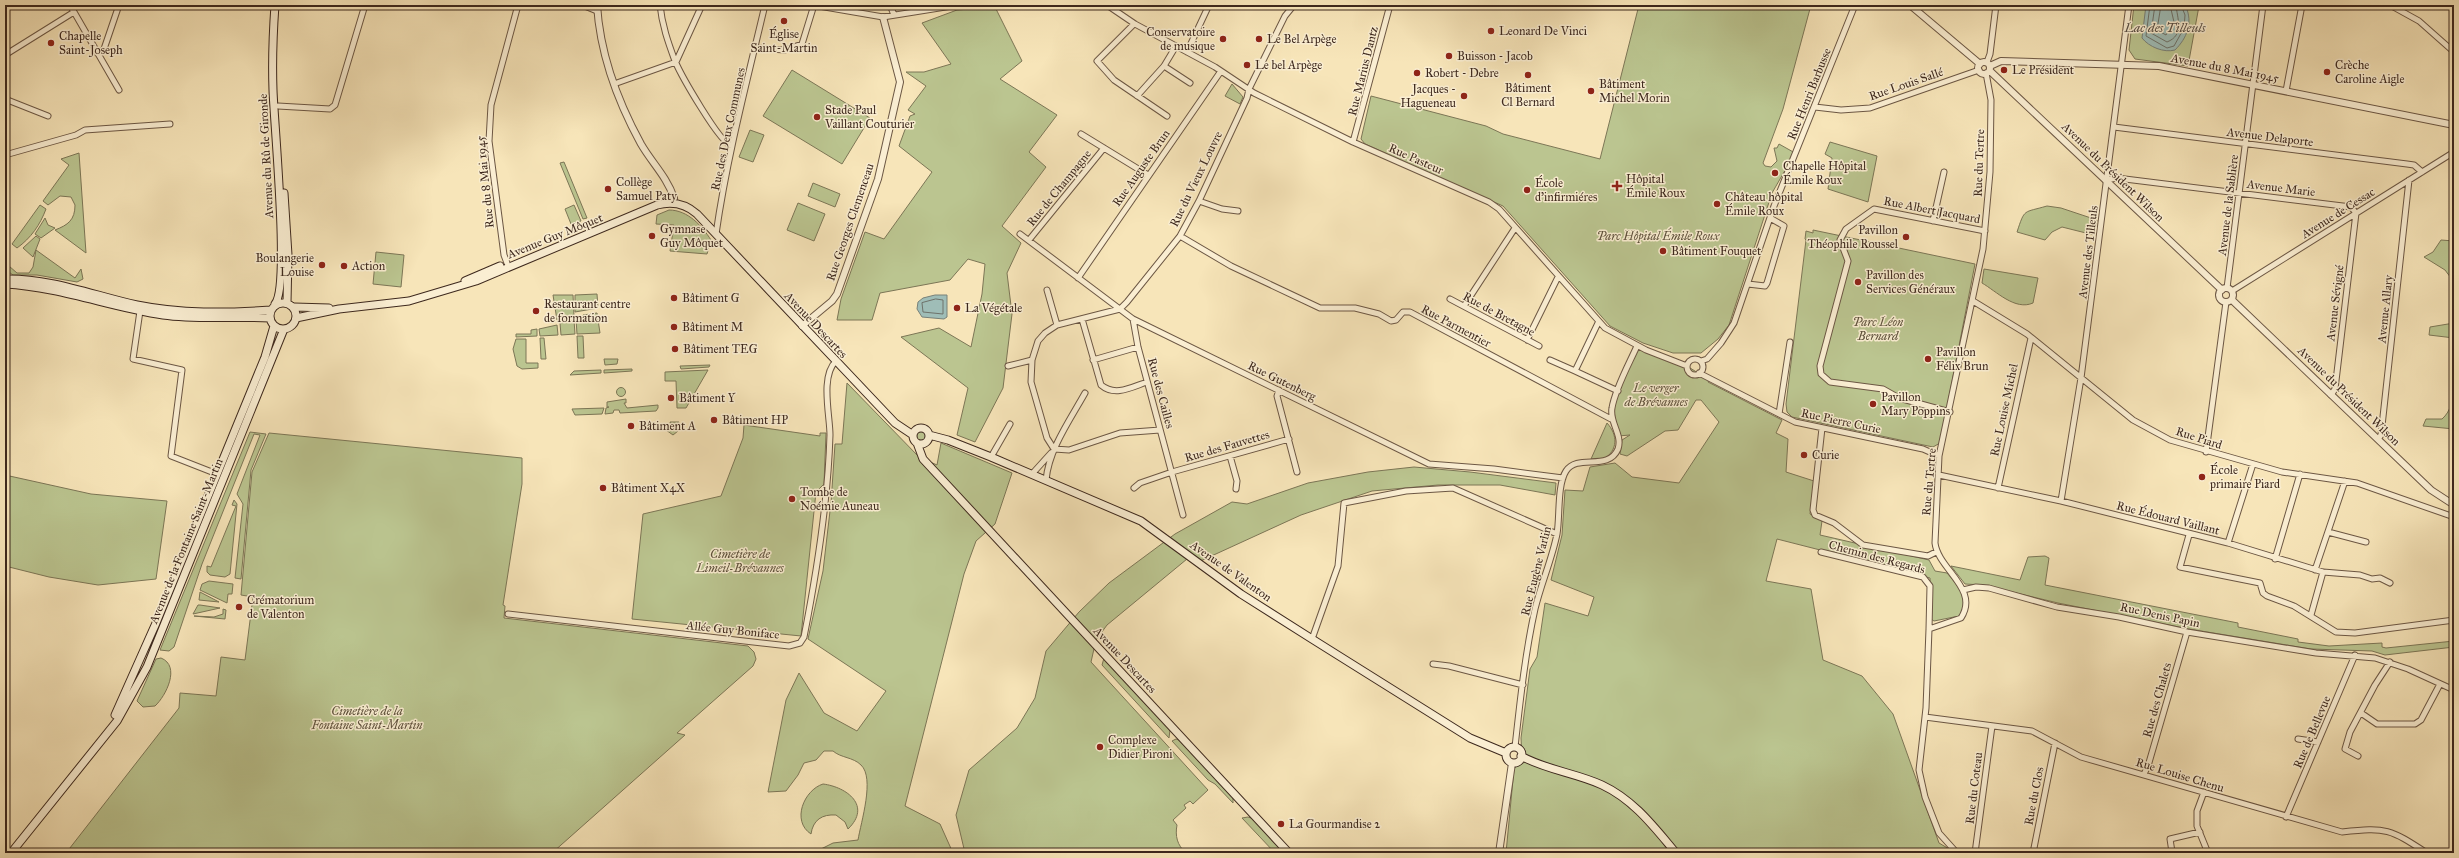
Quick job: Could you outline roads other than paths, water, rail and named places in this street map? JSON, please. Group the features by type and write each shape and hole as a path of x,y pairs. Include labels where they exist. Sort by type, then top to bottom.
{"main road":[{"name":"Avenue du Rû de Gironde","path":"273,307 281,293 281,255 273,89 275,5"},
{"name":"Avenue du Rû de Gironde","path":"279,5 278,106 288,255 287,303"},
{"name":"Avenue Guy Môquet","path":"451,288 507,263 656,202 674,202"},
{"name":"Avenue Guy Môquet","path":"296,318 339,309 409,301 476,281 674,202"},
{"name":"Avenue Descartes","path":"674,202 692,210 708,225 894,423 913,435 921,444 923,459 1289,853"},
{"path":"5,279 43,281 71,286 136,304 169,310 230,313 273,307 287,303 294,307 296,318 293,324 284,329 274,326 270,318 273,307"},
{"path":"5,284 69,292 140,311 200,318 270,318"},
{"name":"Avenue Guy Môquet","path":"294,307 339,309"},
{"name":"Avenue de la Fontaine Saint-Martin","path":"11,853 121,715 153,652 213,505 221,475 265,357 274,326"},
{"name":"Avenue de la Fontaine Saint-Martin","path":"91,752 119,709 206,502 221,475 284,329"},
{"name":"Avenue de Valenton","path":"913,435 918,429 923,428 929,435 948,440 991,457 1141,521 1168,539 1241,594 1312,640 1470,738 1506,753"},
{"path":"921,444 929,435"},
{"path":"206,502 213,505"},
{"path":"153,652 149,646 156,623"},
{"path":"1522,756 1516,763 1512,763 1507,760 1506,753 1510,748 1515,747 1521,752 1522,756 1602,785 1619,795 1638,809 1676,853"}],"street":[{"path":"70,5 119,90"},
{"path":"98,54 104,49 119,5"},
{"path":"278,106 330,109 335,105 365,5"},
{"name":"Rue du 8 Mai 1945","path":"507,263 504,255 489,141 491,105 518,5"},
{"path":"582,5 597,8 601,37 614,84 633,128 669,184 674,202"},
{"path":"660,5 662,25 676,62 718,133 732,146"},
{"path":"614,84 676,62 702,5"},
{"name":"Rue des Deux Communes","path":"716,234 740,106 756,48 765,5"},
{"path":"756,48 785,50 802,44 807,32 814,5 883,17 958,5"},
{"path":"890,5 894,15"},
{"name":"Rue Pasteur","path":"1107,5 1134,24 1221,71 1249,89 1353,142 1489,202 1515,228 1598,323 1612,333 1637,346 1677,364 1687,366"},
{"path":"1187,52 1209,5"},
{"name":"Rue du Vieux Louvre","path":"1120,309 1180,236 1199,201 1247,98 1249,89 1285,16 1294,5"},
{"name":"Rue Marius Dantz","path":"1353,142 1390,5"},
{"name":"Rue Henri Barbusse","path":"1701,361 1706,359 1729,333 1748,284 1770,218 1855,5"},
{"name":"Avenue du Président Wilson","path":"1910,5 1979,67 1988,68 2106,180 2227,290"},
{"path":"1988,68 1996,5"},
{"name":"Avenue des Tilleuls","path":"2061,501 2081,378 2129,5"},
{"name":"Avenue de la Sablière","path":"2227,290 2263,5"},
{"path":"2286,91 2302,5"},
{"path":"2390,5 2418,20 2454,52"},
{"path":"5,55 74,12"},
{"name":"Rue Georges Clemenceau","path":"802,326 832,301 837,294 878,179 900,82 883,17"},
{"path":"1134,24 1097,61 1114,80 1167,116"},
{"path":"1137,96 1164,66 1176,46"},
{"name":"Avenue du 8 Mai 1945","path":"1979,67 1988,68 2002,61 2122,63 2159,66 2454,125"},
{"path":"1164,66 1190,83"},
{"name":"Rue Louis Sallé","path":"1815,107 1841,110 1870,108 1979,67"},
{"name":"Rue du Tertre","path":"1936,552 1939,456 1974,301 1985,231 1990,172 1991,100 1988,68"},
{"name":"Rue Auguste Brun","path":"1078,278 1221,71"},
{"path":"5,99 48,116"},
{"path":"5,155 86,130 170,124"},
{"name":"Avenue Delaporte","path":"2114,127 2414,165 2422,172"},
{"name":"Rue de Champagne","path":"1081,134 1148,175"},
{"name":"Rue de Champagne","path":"1029,240 1104,148"},
{"name":"Avenue de Cessac","path":"2227,290 2356,213 2454,152"},
{"path":"1933,221 1944,172"},
{"name":"Avenue Marie","path":"2106,180 2117,178 2240,192 2351,207 2356,213"},
{"name":"Avenue Allary","path":"2378,439 2381,435 2409,180"},
{"path":"1199,201 1222,209 1238,211"},
{"name":"Rue Albert Jacquard","path":"1950,412 1899,398 1883,389 1830,382 1821,374 1820,366 1848,261 1840,240 1846,229 1874,209 1985,231"},
{"name":"Avenue Sévigné","path":"2331,395 2335,389 2356,213"},
{"path":"1748,284 1765,286 1767,283 1784,226 1770,218"},
{"path":"1464,306 1515,228"},
{"name":"Rue Gutenberg","path":"1020,234 1133,319 1429,464 1494,469 1563,478"},
{"name":"Rue Parmentier","path":"1180,236 1231,266 1320,308 1355,308 1379,314 1391,320 1396,320 1403,312 1410,312 1611,419"},
{"path":"1527,340 1558,277"},
{"path":"1047,290 1057,325"},
{"path":"2227,290 2220,298 2229,301"},
{"path":"2206,452 2229,301 2227,290"},
{"name":"Rue de Bretagne","path":"1450,299 1539,346"},
{"name":"Rue Piard","path":"1974,301 2005,319 2031,338 2133,420 2170,440 2206,452 2253,464 2300,474 2357,483 2454,517"},
{"name":"Avenue du Président Wilson","path":"2229,301 2431,490 2454,505"},
{"path":"1054,449 1047,438 1031,382 1034,350 1041,336 1057,325 1120,309"},
{"path":"140,311 133,359 182,370 171,456 221,475"},
{"path":"1082,319 1097,378 1105,388 1118,391 1147,382"},
{"name":"Rue des Cailles","path":"1133,319 1138,347 1183,515"},
{"path":"1574,371 1598,323"},
{"name":"Rue Louise Michel","path":"1998,488 2031,338"},
{"path":"1779,414 1790,342"},
{"path":"1563,478 1566,470 1575,465 1607,461 1615,456 1619,446 1618,436 1611,419 1612,408 1637,346"},
{"path":"1093,360 1138,347"},
{"path":"1693,359 1701,361 1703,366 1699,373 1692,374 1687,366 1689,362 1693,359"},
{"path":"1008,366 1032,360"},
{"path":"1550,360 1618,391"},
{"name":"Allée Guy Boniface","path":"508,614 789,646 800,642 804,637 816,573 830,440 826,410 831,366 836,362"},
{"name":"Rue Pierre Curie","path":"1699,373 1795,422 1923,449 1939,456"},
{"path":"1279,390 1277,396 1297,472"},
{"path":"1046,480 1047,466 1054,449 1085,393"},
{"path":"991,457 1010,424"},
{"path":"1822,428 1813,510 1815,515 1834,523 1855,541 1863,545 1928,556 1936,552 1963,590 1966,607 1961,618 1930,629 1926,718 1919,770 1939,834 1957,853"},
{"path":"1054,449 1069,450 1120,433 1160,430"},
{"name":"Rue des Fauvettes","path":"1134,488 1140,483 1172,472 1288,439"},
{"path":"1032,474 1054,449"},
{"path":"1230,456 1237,481 1236,489"},
{"path":"2228,543 2253,464"},
{"path":"2275,559 2300,474"},
{"name":"Rue Édouard Vaillant","path":"1939,475 2061,501 2189,535 2228,543 2275,559 2323,572 2360,576 2372,579 2380,578 2390,583"},
{"name":"Rue Eugène Varlin","path":"1515,747 1535,611 1557,534 1563,478"},
{"path":"2315,570 2345,481"},
{"path":"1312,640 1338,566 1344,503 1406,491 1453,488 1557,534"},
{"path":"2328,532 2366,542"},
{"path":"2189,535 2180,567 2260,583 2263,593 2267,596 2294,606 2311,615 2328,628 2344,633 2454,620"},
{"name":"Chemin des Regards","path":"1821,552 1923,577 1930,586 1930,629"},
{"path":"2311,615 2323,572"},
{"name":"Rue Denis Papin","path":"1963,590 1976,587 1989,588 2057,606 2187,632 2316,653 2355,655 2390,662 2454,690"},
{"name":"Rue des Chalets","path":"2144,774 2148,766 2187,632"},
{"name":"Rue de Bellevue","path":"2286,817 2355,655"},
{"path":"2358,756 2345,749 2375,685 2390,662"},
{"path":"1433,664 1449,666 1523,685"},
{"path":"2361,713 2377,724 2416,724 2421,720 2440,684"},
{"name":"Rue Louise Chenu","path":"1926,718 2032,731 2081,757 2342,832 2373,829 2393,832 2427,853"},
{"name":"Rue du Coteau","path":"1975,853 1992,726"},
{"path":"2298,738 2318,742"},
{"name":"Rue du Clos","path":"2033,853 2055,743"},
{"path":"1499,853 1512,763"},
{"path":"2204,792 2197,811 2197,826 2208,853"},
{"path":"2172,852 2170,839 2200,832"}],"water":[{"name":"Lac des Tilleuls","path":"2146,5 2186,7 2189,19 2188,30 2183,40 2175,50 2162,50 2149,44 2142,38"},
{"path":"935,295 947,295 947,317 944,319 922,317 917,309 918,302 923,298"}],"place":[{"name":"Église Saint-Martin","path":"784,21"},
{"name":"Leonard De Vinci","path":"1491,31"},
{"name":"Conservatoire de musique","path":"1223,39"},
{"name":"Le Bel Arpège","path":"1259,39"},
{"name":"Chapelle Saint-Joseph","path":"51,43"},
{"name":"Buisson - Jacob","path":"1449,56"},
{"name":"Le bel Arpège","path":"1247,65"},
{"name":"Le Président","path":"2004,70"},
{"name":"Crèche Caroline Aigle","path":"2327,72"},
{"name":"Robert - Debre","path":"1417,73"},
{"name":"Bâtiment Cl Bernard","path":"1528,75"},
{"name":"Bâtiment Michel Morin","path":"1591,91"},
{"name":"Jacques - Hagueneau","path":"1464,96"},
{"name":"Stade Paul Vaillant Couturier","path":"817,117"},
{"name":"Chapelle Hôpital Émile Roux","path":"1775,173"},
{"name":"Hôpital Émile Roux","path":"1617,186"},
{"name":"Collège Samuel Paty","path":"608,189"},
{"name":"École d'infirmiéres","path":"1527,190"},
{"name":"Château hôpital Émile Roux","path":"1717,204"},
{"name":"Gymnase Guy Môquet","path":"652,236"},
{"name":"Pavillon Théophile Roussel","path":"1906,237"},
{"name":"Bâtiment Fouquet","path":"1663,251"},
{"name":"Boulangerie Louise","path":"322,265"},
{"name":"Action","path":"344,266"},
{"name":"Pavillon des Services Généraux","path":"1858,282"},
{"name":"Bâtiment G","path":"674,298"},
{"name":"La Végétale","path":"957,308"},
{"name":"Restaurant centre de formation","path":"536,311"},
{"name":"Bâtiment M","path":"674,327"},
{"name":"Bâtiment TEG","path":"675,349"},
{"name":"Pavillon Félix Brun","path":"1928,359"},
{"name":"Bâtiment Y","path":"671,398"},
{"name":"Pavillon Mary Poppins","path":"1873,404"},
{"name":"Bâtiment HP","path":"714,420"},
{"name":"Bâtiment A","path":"631,426"},
{"name":"Curie","path":"1804,455"},
{"name":"École primaire Piard","path":"2202,477"},
{"name":"Bâtiment X4X","path":"603,488"},
{"name":"Tombe de Noémie Auneau","path":"792,499"},
{"name":"Crématorium de Valenton","path":"239,607"},
{"name":"Complexe Didier Pironi","path":"1100,747"},
{"name":"La Gourmandise 2","path":"1281,824"}],"park label":[{"name":"Parc Hôpital Émile Roux","path":"1658,236"},
{"name":"Parc Léon Bernard","path":"1878,329"},
{"name":"Le verger de Brévannes","path":"1656,395"},
{"name":"Cimetière de Limeil-Brévannes","path":"740,561"},
{"name":"Cimetière de la Fontaine Saint-Martin","path":"367,718"}]}
